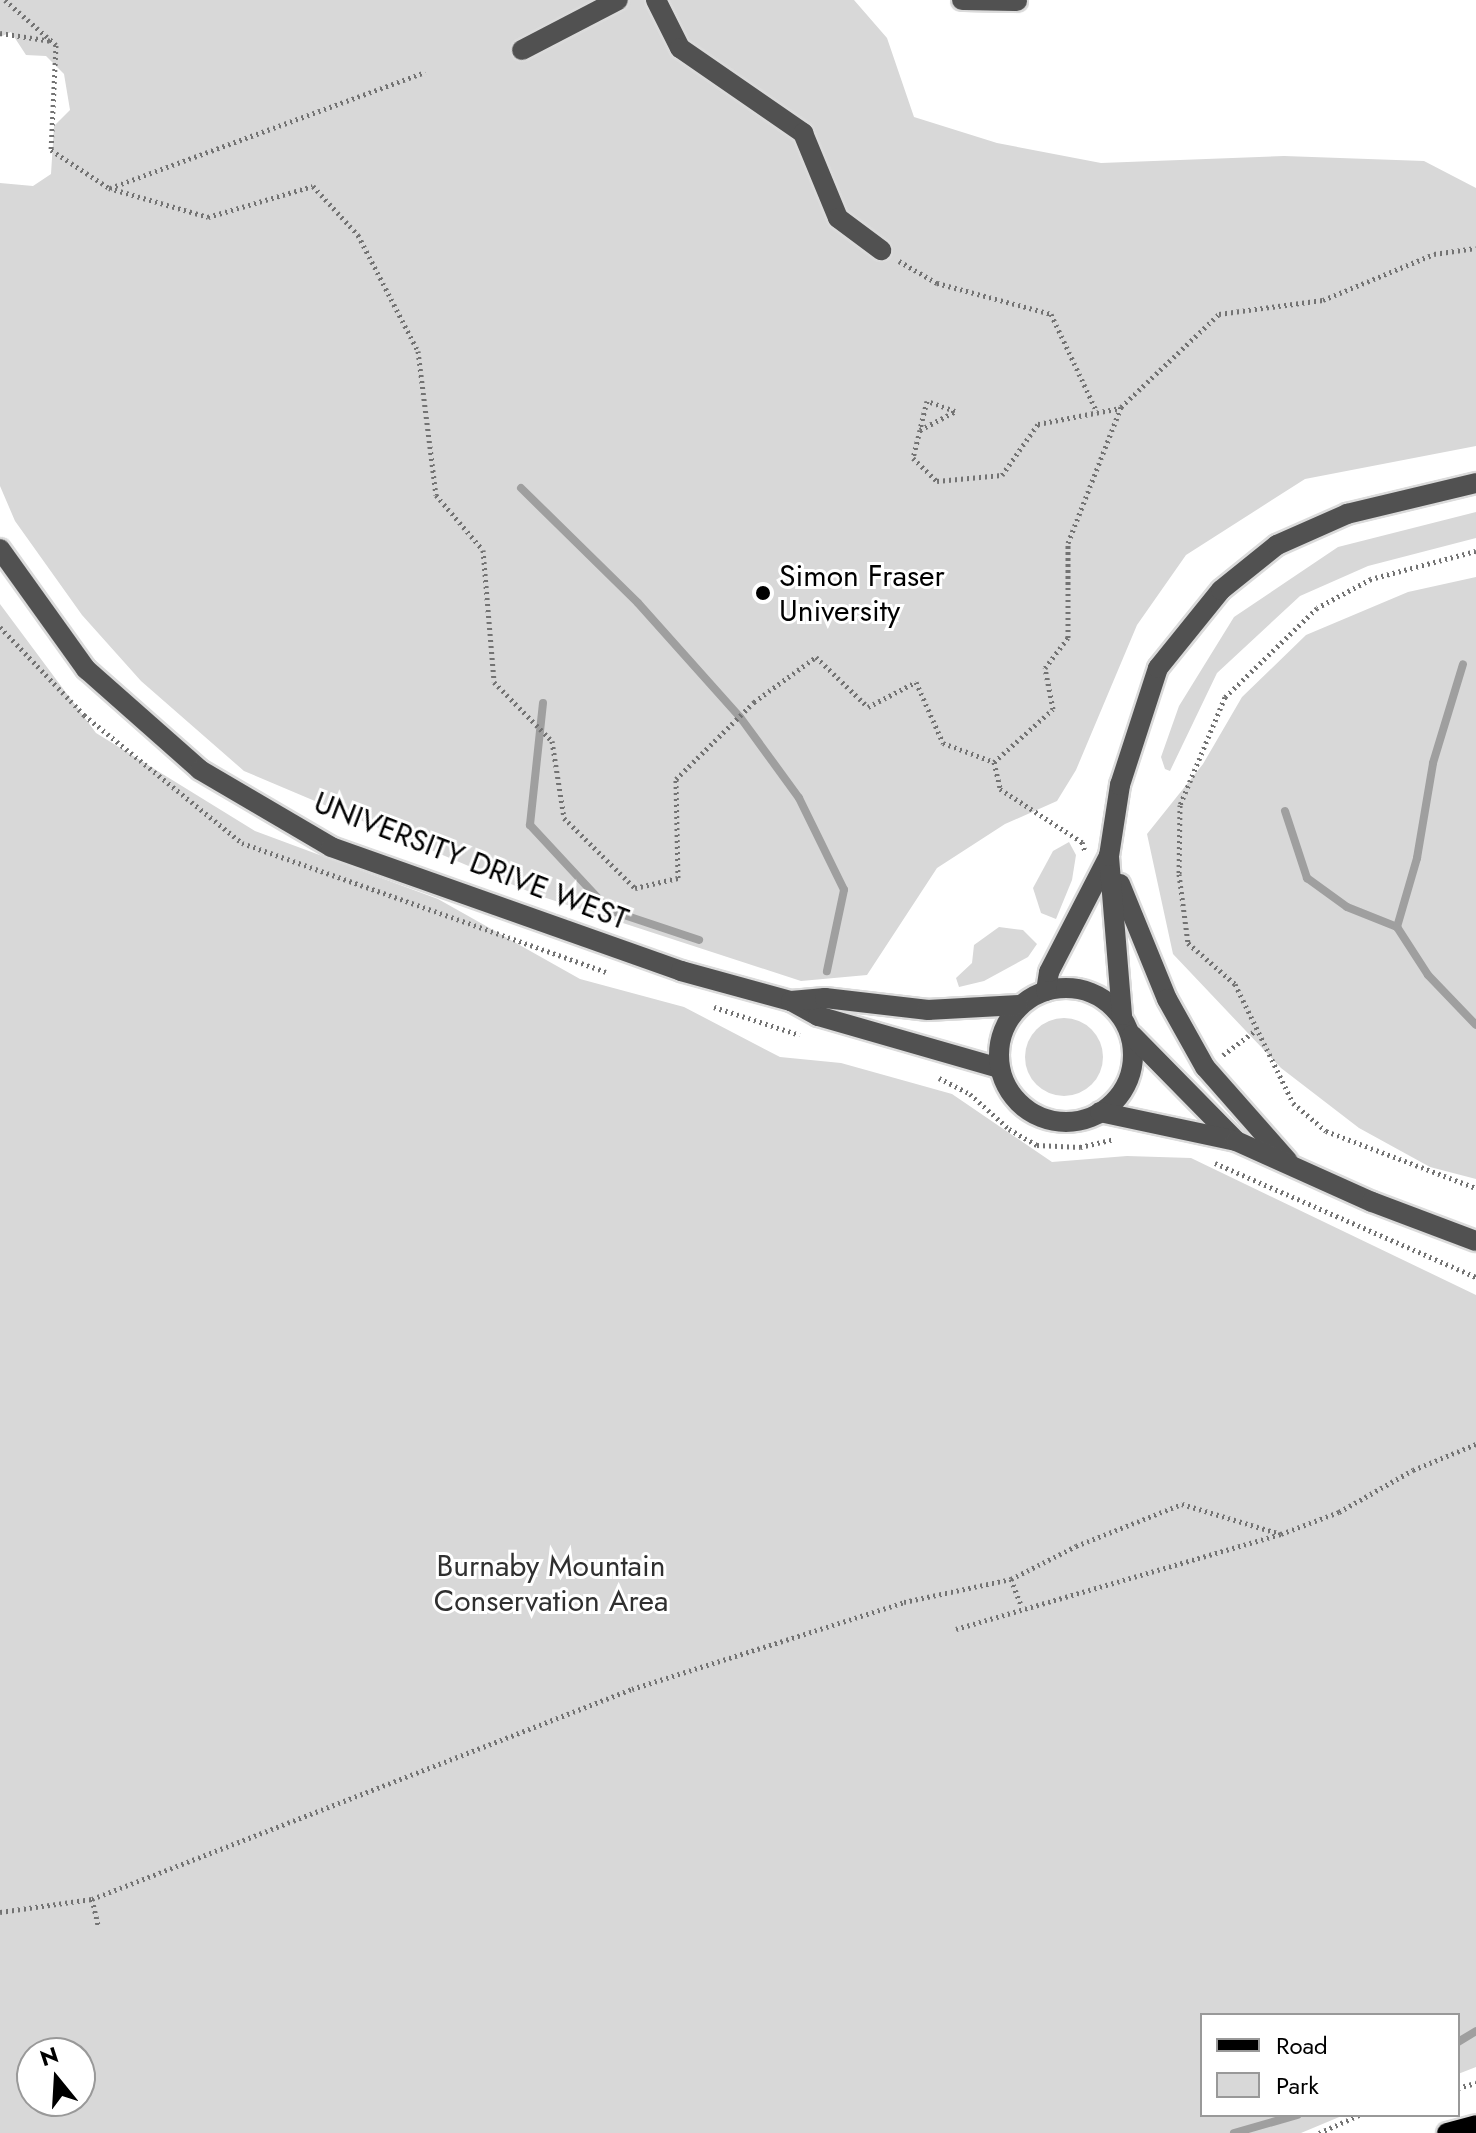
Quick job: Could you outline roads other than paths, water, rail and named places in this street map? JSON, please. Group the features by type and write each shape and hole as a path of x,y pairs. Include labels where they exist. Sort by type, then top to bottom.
{"main road":[{"path":"1447,2133 1476,2125"}],"street":[{"path":"522,50 618,0"},
{"path":"656,0 680,48 803,133 838,218 881,250"},
{"path":"962,0 1017,1"},
{"path":"1236,1141 1132,1035 1122,1015 1109,856 1120,785 1147,696 1158,668 1221,590 1247,565 1312,528 1476,483"},
{"name":"UNIVERSITY DRIVE WEST","path":"0,549 86,669 200,770 253,806 331,847 681,971 791,1001 818,1016 999,1068"},
{"path":"1046,991 1049,972 1109,856"},
{"path":"1109,856 1167,999 1205,1067 1293,1167"},
{"path":"1122,1015 1088,991 1046,991 1018,1005 1000,1033 999,1068 1020,1104 1038,1116 1059,1122 1100,1112 1118,1099 1130,1080 1132,1035"},
{"name":"UNIVERSITY DRIVE WEST","path":"791,1001 825,998 928,1010 1018,1005"},
{"path":"1100,1112 1236,1141 1476,1241"}],"waterway":[{"path":"521,488 638,603 740,717 799,798 844,890 827,971"},
{"path":"1397,927 1417,858 1433,763 1463,664"},
{"path":"543,703 530,825 609,910 699,940"},
{"path":"1285,811 1307,878 1347,907 1397,927 1428,975 1476,1025"},
{"path":"1460,2041 1476,2031"},
{"path":"1234,2133 1290,2117"}],"place":[{"name":"Simon Fraser University","path":"763,593"}],"park label":[{"name":"Burnaby Mountain Conservation Area","path":"551,1583"}]}
